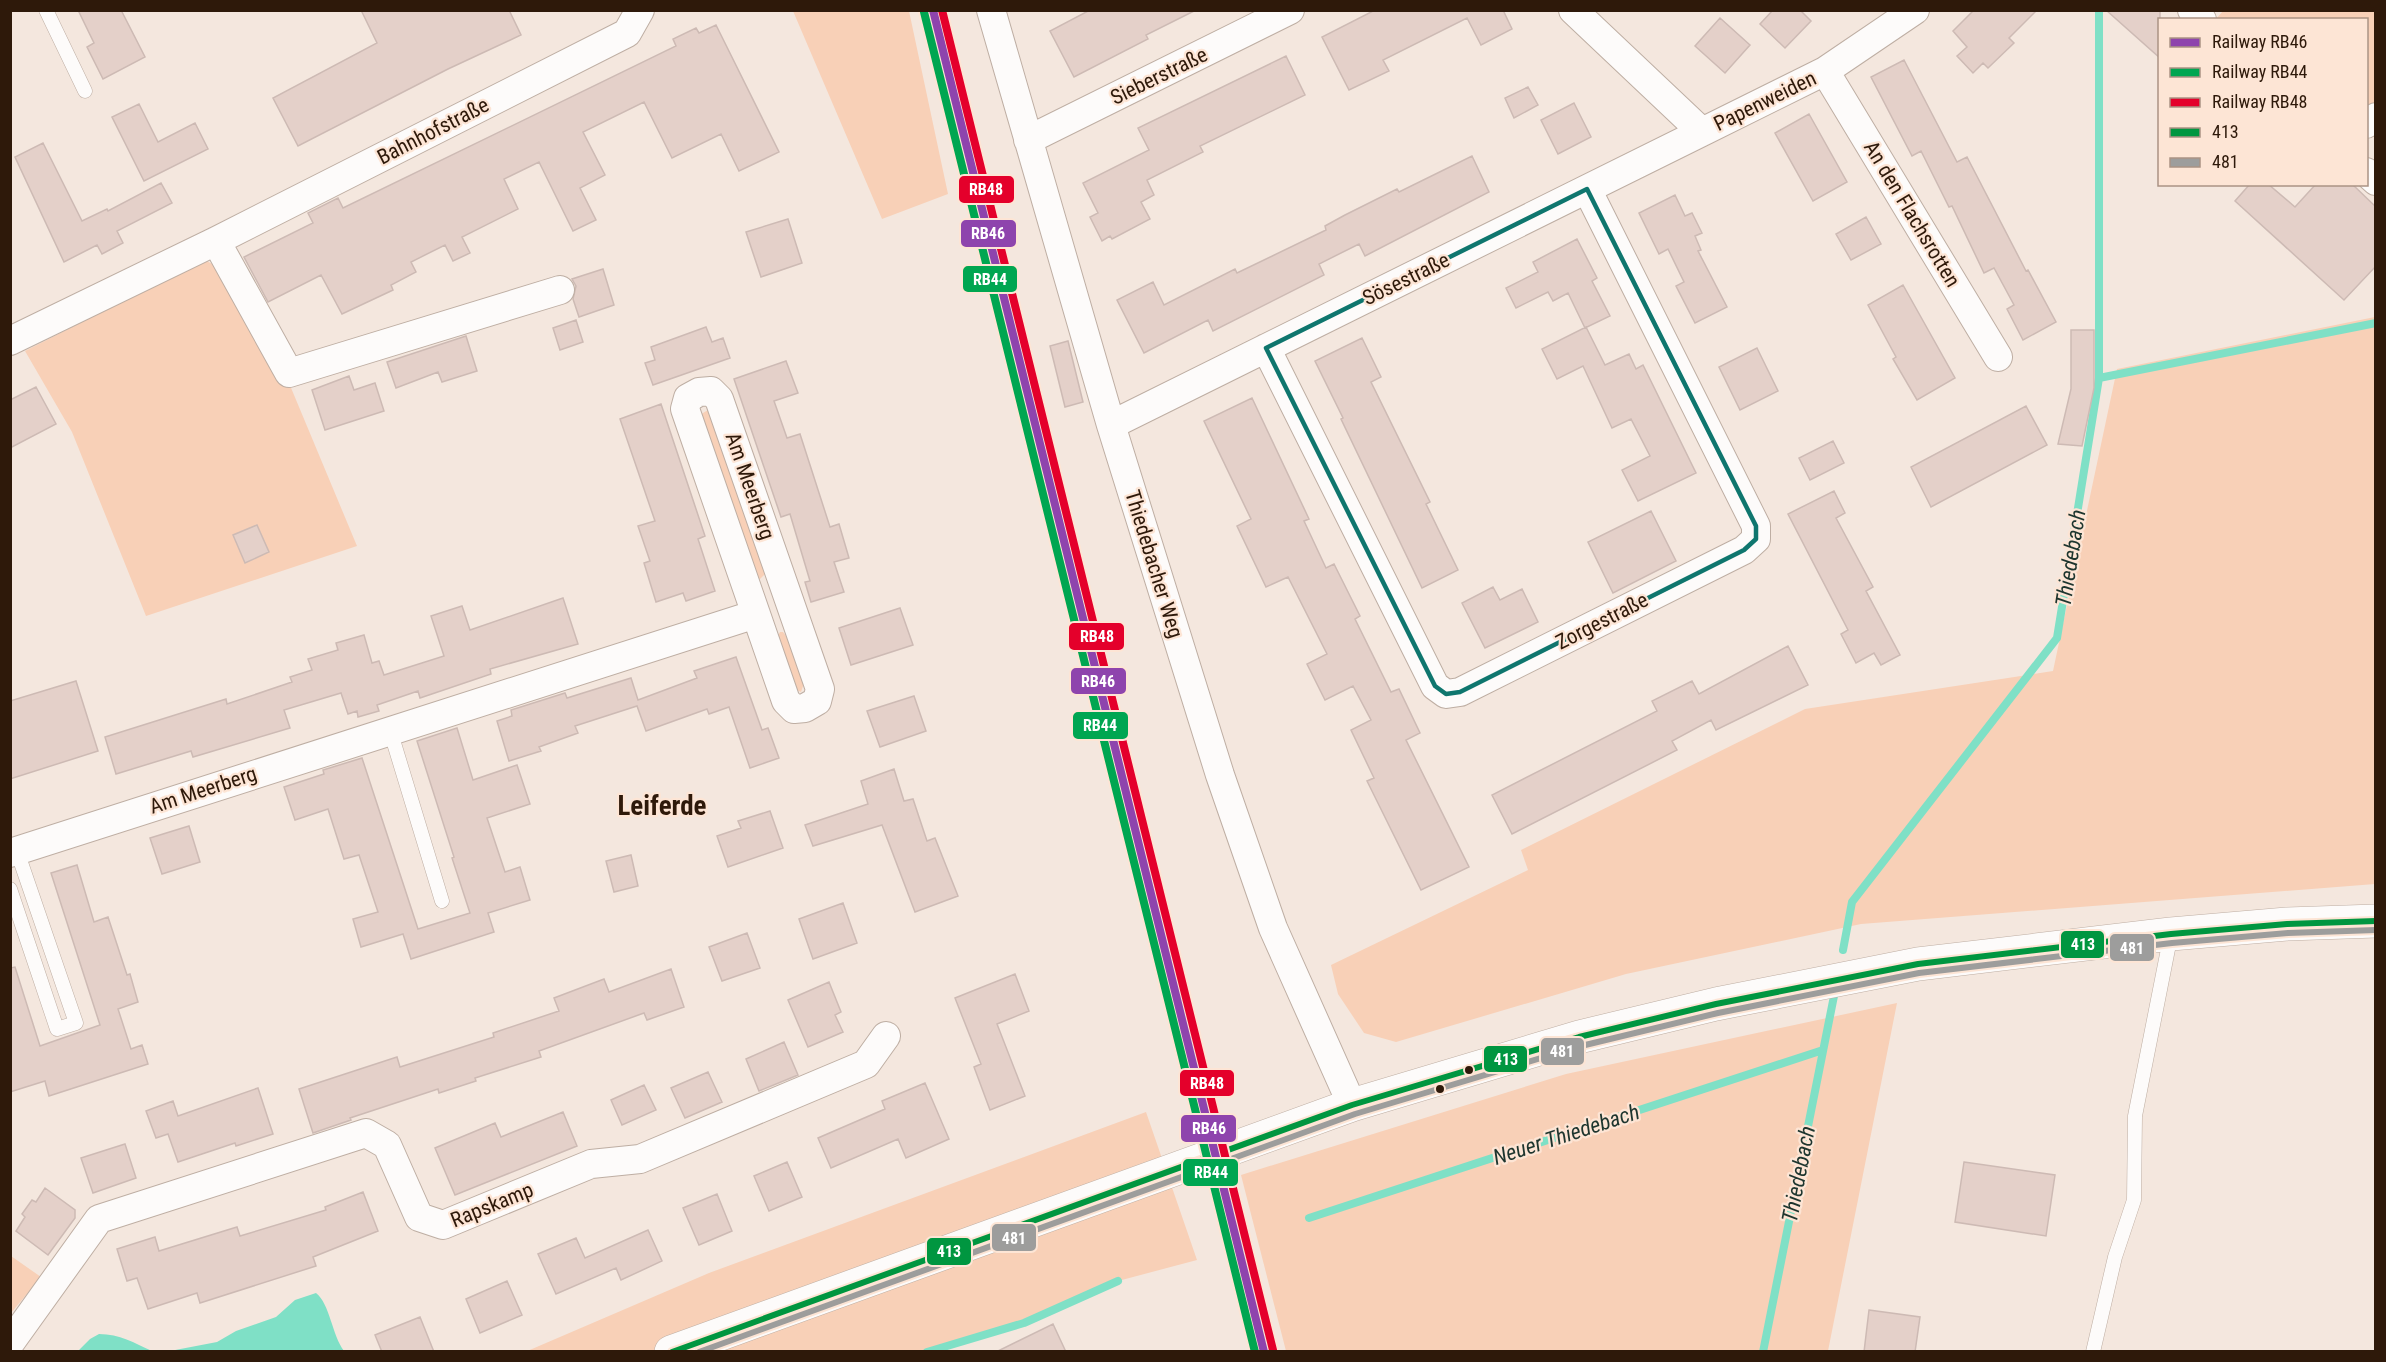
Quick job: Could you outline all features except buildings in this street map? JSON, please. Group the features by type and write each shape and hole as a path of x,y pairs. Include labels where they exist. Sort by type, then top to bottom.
{"street":[{"name":"Bahnhofstraße","path":"10,341 216,241 627,33 640,10"},
{"name":"Thiedebacher Weg","path":"991,10 1111,425 1254,877 1273,928 1352,1105"},
{"name":"Sieberstraße","path":"1028,140 1290,10"},
{"name":"Papenweiden","path":"1573,10 1702,132 1826,71 1915,10"},
{"name":"An den Flachsrotten","path":"1826,71 1998,357"},
{"name":"Sösestraße","path":"1111,425 1702,132"},
{"name":"Zorgestraße","path":"1266,348 1435,686 1446,693 1460,692 1744,550 1756,539 1756,526 1587,189"},
{"path":"216,241 289,373 560,290"},
{"name":"Am Meerberg","path":"711,391 719,399 820,688 818,701 805,708 794,709 786,701 756,614 685,409 688,398 699,392 711,391"},
{"name":"Am Meerberg","path":"14,852 756,614"},
{"path":"671,1352 1352,1105 1579,1037 1737,999 1917,964 2171,934 2287,924 2376,921"},
{"name":"Rapskamp","path":"10,1343 99,1219 366,1133 387,1145 420,1217 443,1225 591,1164 640,1159 866,1064 886,1036"}],"lane":[{"path":"45,10 85,91"},
{"path":"390,730 442,901"},
{"name":"Am Meerberg","path":"10,889 57,1029 76,1023 14,852"},
{"path":"2093,1352 2115,1257 2134,1200 2135,1116 2171,934"}],"highlighted area":[{"path":"1587,189 1756,526 1756,539 1744,550 1460,692 1446,694 1435,686 1266,348"}],"shaded area":[{"path":"793,11 909,11 948,194 882,219"},
{"path":"2223,11 2375,11 2375,117 2368,123 2368,18 2217,18"},
{"path":"205,260 214,265 281,385 289,383 357,546 146,616 72,432 25,351"},
{"path":"2375,317 2375,884 1861,924 1626,974 1396,1042 1364,1033 1338,994 1331,965 1528,870 1521,850 1805,709 2053,671 2117,369"},
{"path":"708,410 713,411 767,572 760,579 755,579 698,416"},
{"path":"780,632 786,636 804,683 801,692 797,690 778,636"},
{"path":"1897,1003 1828,1351 1286,1351 1241,1175 1566,1074"},
{"path":"1146,1112 1197,1260 1118,1281 1024,1323 929,1351 525,1352 709,1273"},
{"path":"11,1256 41,1277 11,1313"},
{"path":"316,1293 325,1304 344,1351 170,1351 217,1342 236,1331 276,1317 295,1300"},
{"path":"99,1334 120,1337 152,1351 78,1351"}],"waterway":[{"path":"2099,10 2099,378"},
{"name":"Thiedebach","path":"1843,950 1852,902 2057,638 2099,378 2376,323"},
{"name":"Thiedebach","path":"1763,1352 1834,996"},
{"name":"Neuer Thiedebach","path":"1309,1218 1823,1050"},
{"path":"927,1352 1024,1323 1118,1281"}],"rail line":[{"name":"RB46","path":"933,10 1264,1352"},
{"name":"RB48","path":"942,10 1273,1350"},
{"name":"RB44","path":"924,12 1255,1352"}],"transit line":[{"name":"413","path":"672,1352 1352,1105 1579,1037 1716,1004 1918,964 2171,934 2287,924 2376,921"},
{"name":"481","path":"699,1352 1355,1114 1581,1046 1718,1013 1919,973 2172,943 2288,933 2376,930"}],"district":[{"name":"Leiferde","path":"662,806"}]}
